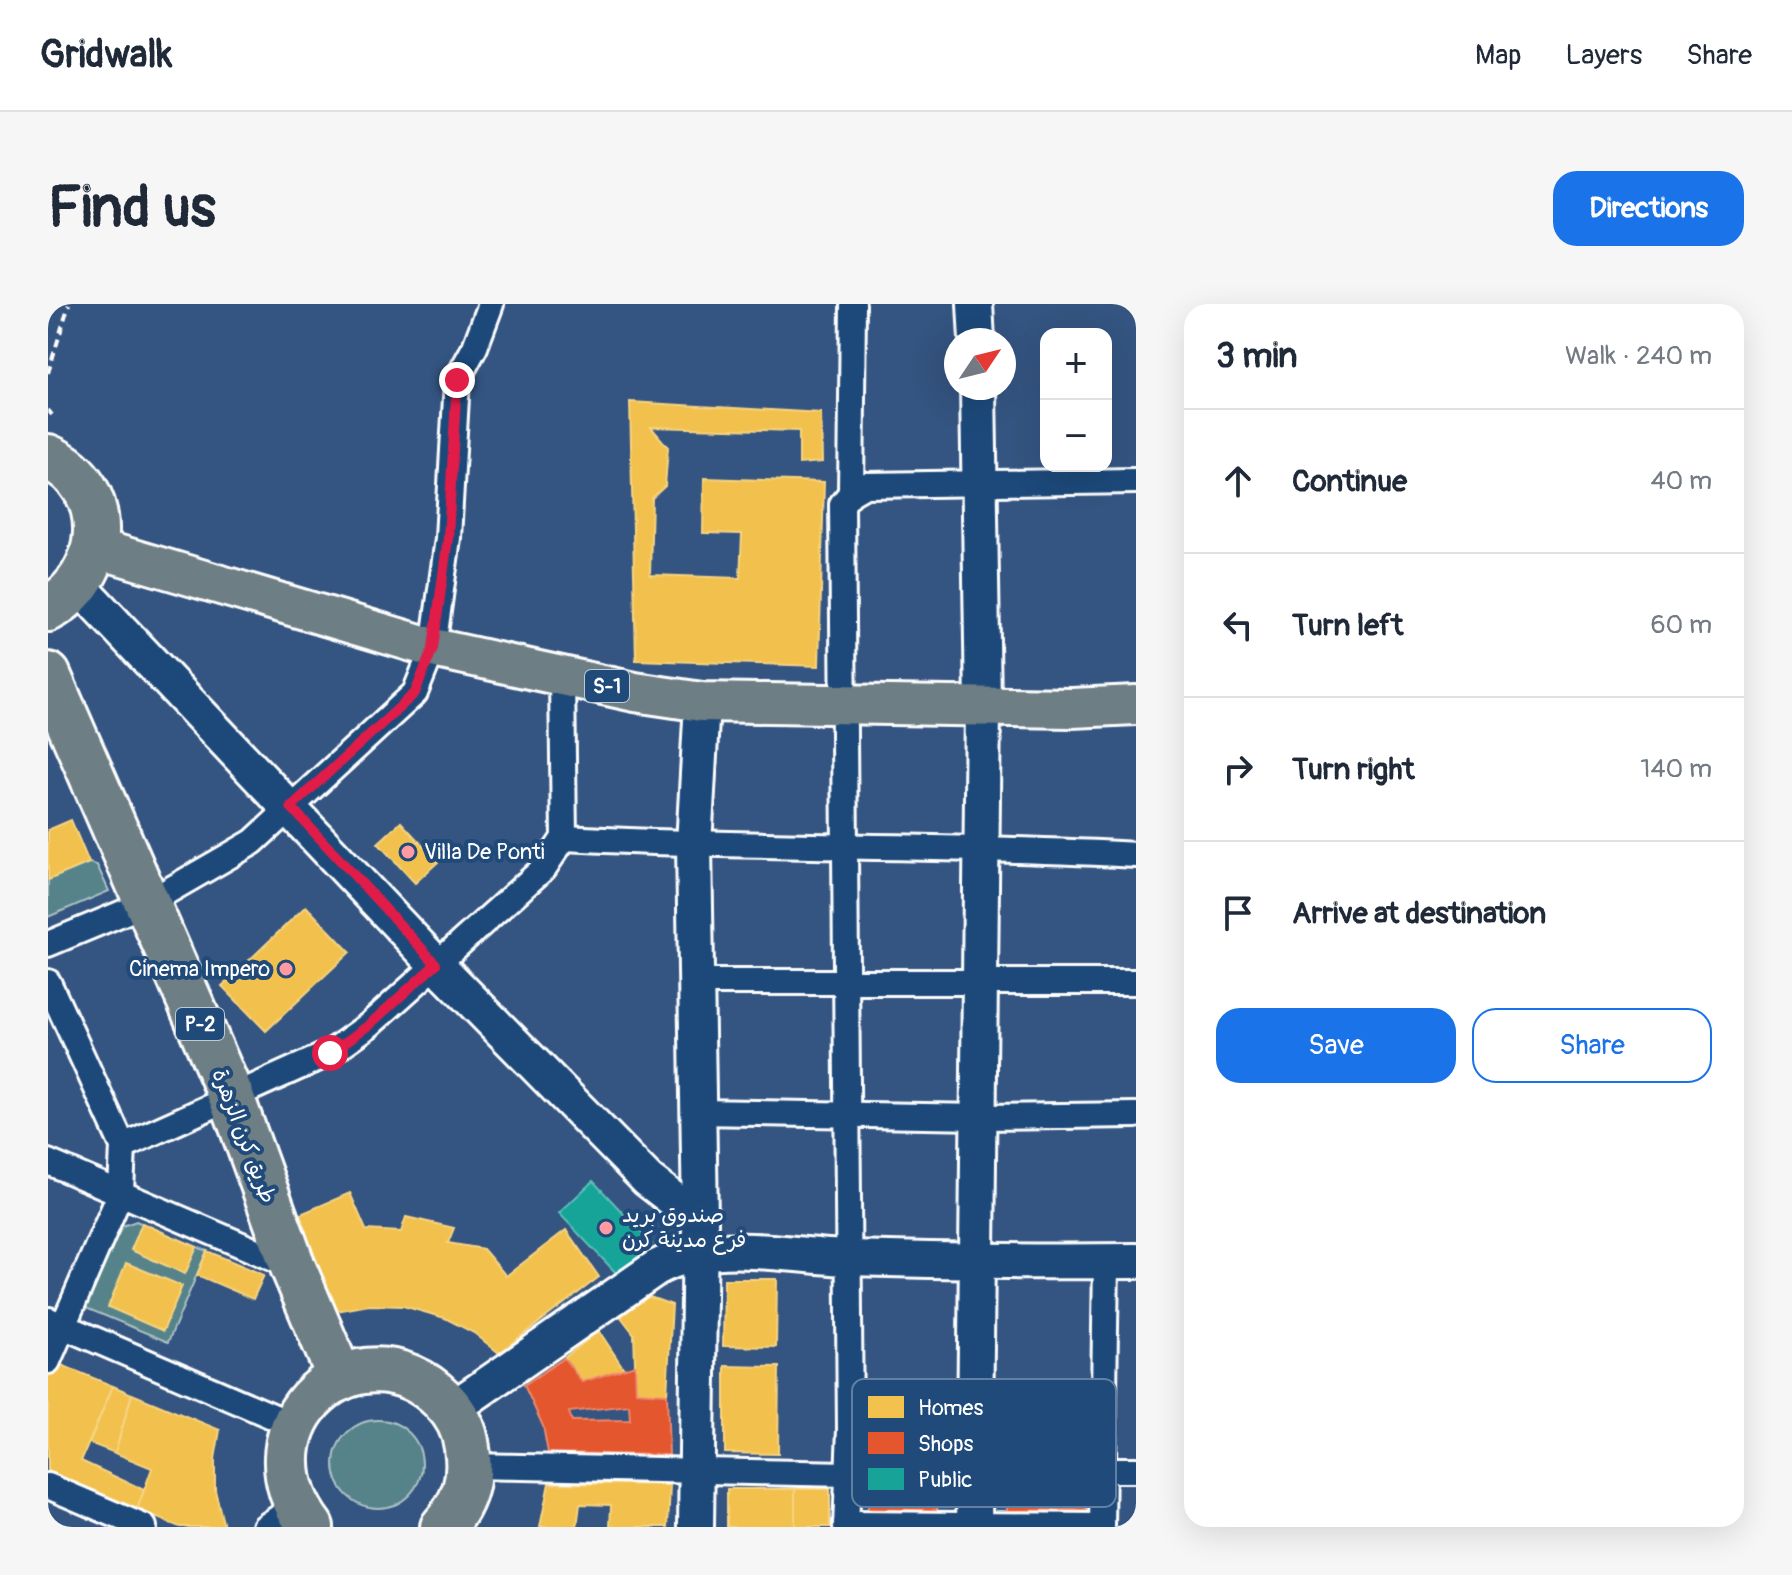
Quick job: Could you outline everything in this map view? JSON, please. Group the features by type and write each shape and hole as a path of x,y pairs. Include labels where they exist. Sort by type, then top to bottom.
{"highway":[{"path":"49,427 93,508 74,581"},
{"name":"طريق كرن الزهرة","path":"48,675 231,1096 293,1267 340,1378"},
{"path":"291,1520 285,1466 293,1425 304,1406 340,1378 370,1371 401,1374 430,1387 452,1409 466,1436 470,1466 459,1523"}],"main road":[{"name":"S-1","path":"74,581 702,702 1136,705"}],"street":[{"path":"48,944 149,902 253,842 415,693 433,648 448,538 457,380 475,347 491,304"},
{"path":"851,493 853,304"},
{"path":"975,304 976,328"},
{"path":"975,1379 981,1117 979,846 983,705 979,400"},
{"path":"1102,1526 846,1525 850,1429 846,1258 842,504 851,493 865,485 1136,481"},
{"path":"74,581 291,807 436,964 700,1236 846,1258 1121,1261 1108,1379"},
{"path":"123,1146 330,1053 369,1025 544,868 564,838 562,677"},
{"path":"696,1527 700,1236 694,845 702,702"},
{"path":"564,838 846,848 979,846 1136,855"},
{"path":"695,982 981,979 1136,982"},
{"path":"48,982 123,1146 121,1192 55,1322 48,1361"},
{"path":"696,1112 845,1112 981,1117 1136,1115"},
{"path":"48,1162 293,1267"},
{"path":"452,1409 656,1268 682,1255 700,1236"},
{"path":"55,1322 293,1425"},
{"path":"470,1466 848,1474"},
{"path":"48,1486 144,1527"}],"path":[{"path":"48,373 69,304"}],"green space":[{"path":"89,863 97,865 109,891 48,917 48,880"},
{"path":"136,1221 207,1251 168,1342 81,1306 111,1230"},
{"path":"378,1420 395,1423 409,1433 419,1447 422,1464 419,1481 409,1495 395,1505 378,1508 361,1505 347,1495 337,1481 334,1464 337,1447 347,1433 361,1423"}],"building: Homes":[{"path":"630,402 821,413 822,462 799,464 799,431 651,427 668,447 665,486 652,498 650,575 740,578 742,534 703,533 704,478 824,482 819,666 636,660"},
{"path":"71,820 89,863 48,880 48,830"},
{"name":"Villa De Ponti","path":"401,822 438,862 415,883 378,843"},
{"name":"Cinema Impero","path":"306,906 350,952 266,1031 222,986"},
{"path":"350,1193 366,1230 401,1232 406,1217 454,1228 448,1243 483,1249 506,1276 566,1230 599,1277 499,1353 474,1333 445,1318 403,1306 369,1305 336,1311 296,1216"},
{"path":"142,1223 197,1247 185,1274 131,1250"},
{"path":"207,1251 264,1275 253,1299 197,1275"},
{"path":"126,1263 182,1286 163,1331 108,1307"},
{"path":"724,1279 777,1279 776,1347 723,1346"},
{"path":"647,1296 672,1305 667,1394 636,1392 634,1334 621,1317"},
{"path":"599,1331 624,1369 582,1382 564,1358"},
{"path":"54,1362 113,1386 81,1461 144,1490 137,1510 48,1471 48,1377"},
{"path":"725,1366 779,1367 778,1454 725,1453"},
{"path":"113,1386 132,1394 115,1453 89,1443"},
{"path":"132,1394 220,1430 215,1459 215,1490 224,1527 180,1527 137,1510 152,1468 115,1453"},
{"path":"549,1483 670,1485 668,1527 610,1527 611,1505 580,1504 577,1527 540,1527"},
{"path":"727,1489 795,1489 795,1527 727,1527"},
{"path":"795,1489 830,1489 830,1527 795,1527"}],"building: Shops":[{"path":"564,1358 582,1382 635,1365 636,1392 667,1394 669,1455 548,1453 543,1426 524,1385","holes":["629,1405 630,1420 572,1421 569,1412"]},
{"path":"868,1507 937,1507 937,1511"},
{"path":"1007,1507 1086,1507 1086,1510 1007,1511"}],"building: Public":[{"name":"صندوق بريد فرع مدينة كرن","path":"593,1181 652,1244 618,1275 559,1213"}],"place":[{"name":"Villa De Ponti","path":"408,852"},
{"name":"Cinema Impero","path":"286,969"},
{"name":"صندوق بريد فرع مدينة كرن","path":"606,1228"}],"route":[{"path":"330,1053 369,1025 436,964 291,807 415,693 433,648 448,538 457,380"}]}
